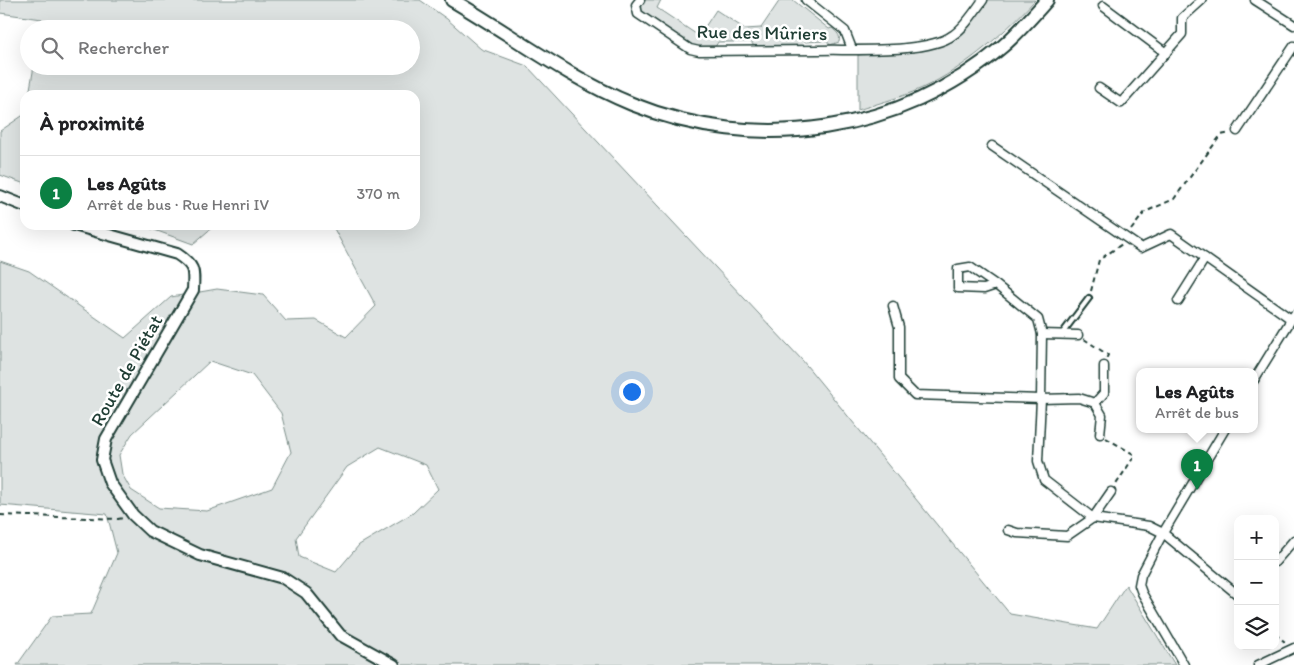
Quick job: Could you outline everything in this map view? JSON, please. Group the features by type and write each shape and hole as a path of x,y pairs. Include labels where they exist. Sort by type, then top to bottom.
{"main road":[{"path":"452,0 594,86 630,104 662,115 719,128 783,132 813,129 870,118 904,106 941,88 972,69 1002,47 1047,0"}],"street":[{"name":"Rue des Mûriers","path":"640,0 636,5 638,14 690,49 699,51 913,48 933,44 953,36 964,25 982,0"},
{"name":"Rue des Mûriers","path":"806,0 845,31 852,49"},
{"path":"1099,88 1121,103 1182,34 1182,18 1202,0"},
{"path":"1254,0 1294,25"},
{"path":"1103,6 1166,53"},
{"path":"1237,131 1294,46"},
{"path":"992,146 1141,248 1171,234 1293,317 1258,374"},
{"path":"0,196 20,204"},
{"name":"Route de Piétat","path":"92,230 178,254 189,262 194,271 193,290 106,439 102,460 110,484 133,515 150,531 200,555 283,578 306,593 340,635 394,665"},
{"path":"1178,300 1206,258"},
{"path":"996,285 984,289 958,288 958,269 970,267 996,285 1038,319 1042,334 1038,461 1044,480 1093,518 1149,526 1162,533 1234,592"},
{"path":"893,306 899,327 898,379 915,395 1041,399 1079,398 1095,403 1102,415 1100,434"},
{"path":"1042,334 1078,336"},
{"path":"1095,403 1104,393 1104,366"},
{"path":"1184,665 1139,585 1141,575 1162,533 1222,433"},
{"path":"1008,530 1017,533 1067,536 1093,518 1111,492"},
{"path":"1277,560 1294,540"},
{"path":"1258,665 1293,649"}],"lane":[{"path":"1061,335 1089,298"}],"path":[{"path":"1174,199 1221,134 1237,131"},
{"path":"1078,336 1108,355 1104,366"},
{"path":"1100,434 1135,455 1111,492"},
{"path":"0,515 118,520 133,515"},
{"path":"1279,637 1293,649"}],"shaded area":[{"path":"0,0 420,0 447,19 481,49 527,66 802,360 1010,614 1097,629 1126,585 1175,665 17,665 52,616 91,614 117,553 107,514 0,505 0,261 29,271 125,338 171,297 217,289 263,295 286,321 316,320 346,337 376,306 335,230 420,230 420,90 30,90 32,75 420,75 420,20 42,19 0,13","holes":["210,361 252,375 281,413 291,452 272,488 207,511 159,508 131,490 122,474 119,455 132,434","380,447 426,465 438,489 413,513 359,545 336,572 299,557 296,538 347,467"]},
{"path":"645,0 661,0 657,8 699,36 716,10 745,29 761,28 780,0 793,0 829,29 832,28 839,36 839,42 830,45 827,41 804,42 800,46 754,46 751,42 718,42 715,47 700,47 689,44 641,12"},
{"path":"988,0 1035,0 994,40 947,75 913,92 858,110 858,55 914,52 942,45 955,39 965,31"},
{"path":"20,117 20,182 0,175 0,131"},
{"path":"155,230 209,230 193,244"}],"place":[{"name":"Les Agûts","path":"1197,490"}]}
